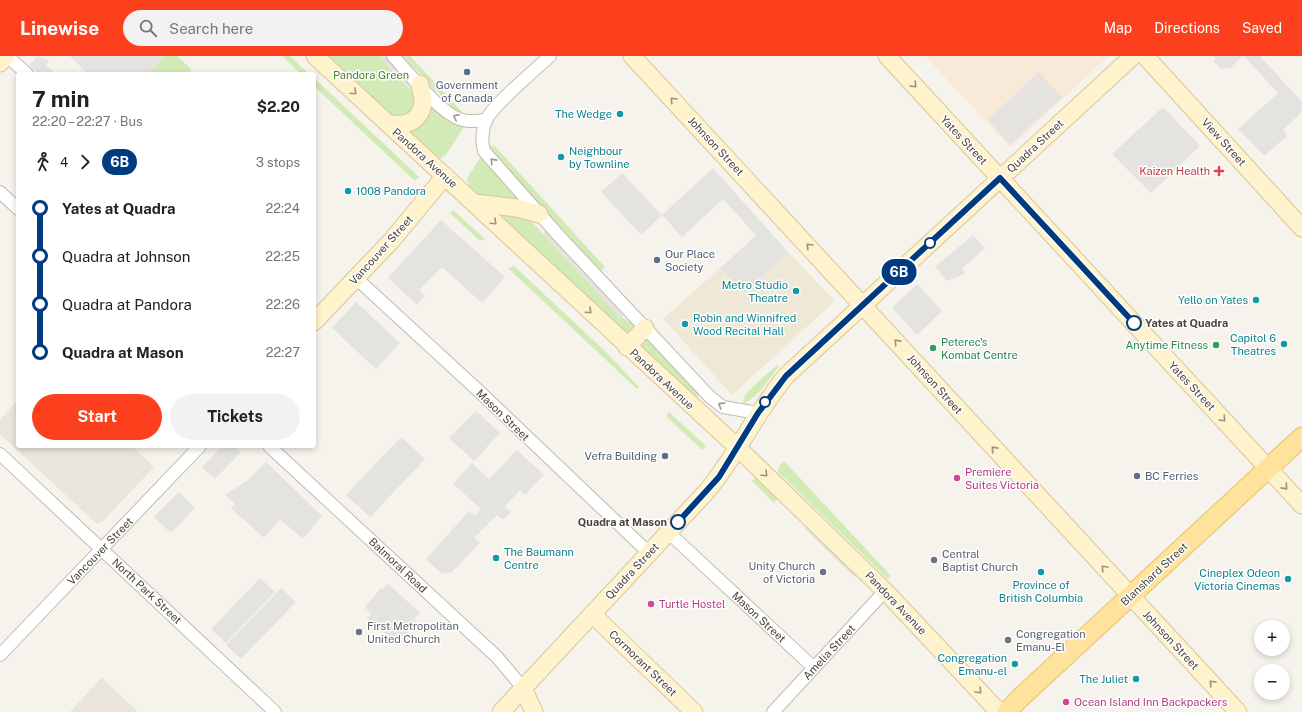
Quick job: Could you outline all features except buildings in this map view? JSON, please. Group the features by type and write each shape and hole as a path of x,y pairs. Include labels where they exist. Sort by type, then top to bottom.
{"main road":[{"path":"0,63 7,56"},
{"name":"Pandora Avenue","path":"315,56 737,447 885,591 999,712"},
{"name":"Johnson Street","path":"632,56 863,305 1020,478 1238,712"},
{"name":"Yates Street","path":"887,56 1302,505"},
{"name":"Quadra Street","path":"501,712 719,477 758,413 786,376 1133,56"},
{"name":"View Street","path":"1145,56 1302,228"},
{"path":"386,123 397,126 415,120 419,115 423,103 420,84"},
{"name":"Vancouver Street","path":"316,320 402,229 445,176"},
{"path":"475,203 517,208 540,214"},
{"path":"628,346 645,328"},
{"name":"Blanshard Street","path":"1007,712 1019,699 1302,437"},
{"name":"Cormorant Street","path":"592,614 694,712"},
{"path":"523,688 534,712"}],"street":[{"path":"7,56 25,72"},
{"path":"393,56 454,117 463,121 487,119 504,100 550,56"},
{"name":"Pandora Avenue","path":"487,119 482,139 484,151 645,328 710,397 723,408 758,413"},
{"path":"0,192 16,207"},
{"name":"Mason Street","path":"356,278 482,394 649,553"},
{"name":"Vancouver Street","path":"4,651 198,448"},
{"name":"Balmoral Road","path":"271,448 497,657 523,688"},
{"name":"North Park Street","path":"0,454 275,712"},
{"name":"Mason Street","path":"668,532 814,668"},
{"name":"Amelia Street","path":"773,712 885,591"}],"shaded area":[{"path":"38,56 49,61 46,65 54,72 36,72 29,65"},
{"path":"70,56 161,56 163,58 150,72 86,72"},
{"path":"379,56 404,56 437,91 431,97 420,84 412,91"},
{"path":"925,56 1109,56 1010,147"},
{"path":"1214,56 1243,56 1229,69 1226,67 1222,70 1213,61 1216,58"},
{"path":"1244,56 1260,56 1302,102 1302,112 1283,130 1287,136 1264,156 1238,129 1278,93"},
{"path":"1039,72 1062,97 1010,145 988,120"},
{"path":"1163,107 1200,146 1151,193 1112,154"},
{"path":"713,168 788,252 743,293 721,268 756,235 723,199 682,237 662,215"},
{"path":"622,173 662,215 641,235 601,192"},
{"path":"523,187 656,330 651,334 629,310 621,318 543,234 550,227"},
{"path":"441,220 505,277 482,303 442,267 419,290 425,296 417,305 388,278"},
{"path":"765,228 835,301 732,395 663,319"},
{"path":"973,235 985,248 962,269 965,272 960,276 947,281 935,267"},
{"path":"917,284 942,311 917,335 892,308"},
{"path":"356,302 400,343 376,369 332,328"},
{"path":"16,402 16,448 134,448 154,467 102,522 97,524 0,434 0,420"},
{"path":"476,411 500,433 474,461 449,438"},
{"path":"401,437 425,459 370,517 346,495"},
{"path":"220,448 236,448 240,453 215,479 202,467"},
{"path":"517,450 544,475 525,495 520,490 505,506 511,512 503,520 497,515 474,538 480,543 452,572 442,574 426,559 469,511 475,516 481,509 453,484 472,463 489,479"},
{"path":"266,462 322,516 303,539 280,519 264,538 231,508 235,504 225,495 248,480"},
{"path":"179,492 195,508 171,533 154,517"},
{"path":"809,526 859,576 854,577 805,529"},
{"path":"260,578 275,592 226,643 211,629"},
{"path":"388,584 420,613 414,619 417,622 397,643 367,619 371,614 365,607 381,588 383,589"},
{"path":"281,588 296,602 241,659 226,645"},
{"path":"102,678 138,712 70,712"}],"green space":[{"path":"164,56 177,56 191,69 191,72 150,72"},
{"path":"282,56 290,56 307,72 299,72"},
{"name":"Pandora Green","path":"325,56 379,56 416,97 413,114 396,117 392,115 368,97"},
{"path":"404,56 410,56 463,113 457,112"},
{"path":"316,80 419,177 415,181 316,88"},
{"name":"Pandora Green","path":"429,104 453,123 465,125 446,155 440,159 436,159 406,129"},
{"path":"494,145 605,267 601,271 491,152 489,147"},
{"path":"481,157 520,199 520,201 488,198 480,195 469,186 467,178"},
{"path":"453,210 485,239 483,241 481,239 480,241 450,213"},
{"path":"496,211 522,216 531,221 619,316 632,323 634,330 629,336 503,223"},
{"path":"514,266 606,352 639,387 637,389 508,268"},
{"path":"647,338 700,394 698,397 640,349 640,344"},
{"path":"777,365 779,367 758,393 753,398 742,404 746,393"},
{"path":"669,412 706,446 702,450 666,416"},
{"path":"784,461 891,576 888,579 778,472 779,466"},
{"path":"755,478 760,480 779,497 774,503 752,481"}],"bus line":[{"name":"6B","path":"678,522 719,477 758,413 770,395 786,376 1000,178 1134,323"}],"place":[{"name":"Government of Canada","path":"467,72"},
{"name":"The Wedge","path":"620,114"},
{"name":"Neighbour by Townline","path":"561,157"},
{"name":"Kaizen Health","path":"1219,171"},
{"name":"1008 Pandora","path":"348,191"},
{"name":"Our Place Society","path":"657,260"},
{"name":"Metro Studio Theatre","path":"796,291"},
{"name":"Yello on Yates","path":"1256,300"},
{"name":"Yates at Quadra","path":"1134,323"},
{"name":"Robin and Winnifred Wood Recital Hall","path":"685,324"},
{"name":"Capitol 6 Theatres","path":"1284,344"},
{"name":"Anytime Fitness","path":"1216,345"},
{"name":"Peterec's Kombat Centre","path":"933,348"},
{"name":"Vefra Building","path":"665,456"},
{"name":"BC Ferries","path":"1137,476"},
{"name":"Premiere Suites Victoria","path":"957,478"},
{"name":"Quadra at Mason","path":"678,522"},
{"name":"The Baumann Centre","path":"496,558"},
{"name":"Central Baptist Church","path":"934,560"},
{"name":"Unity Church of Victoria","path":"823,572"},
{"name":"Province of British Columbia","path":"1041,572"},
{"name":"Cineplex Odeon Victoria Cinemas","path":"1288,579"},
{"name":"Turtle Hostel","path":"651,604"},
{"name":"First Metropolitan United Church","path":"359,632"},
{"name":"Congregation Emanu-El","path":"1008,640"},
{"name":"Congregation Emanu-el","path":"1015,664"},
{"name":"The Juliet","path":"1136,679"},
{"name":"Ocean Island Inn Backpackers","path":"1066,702"}]}
